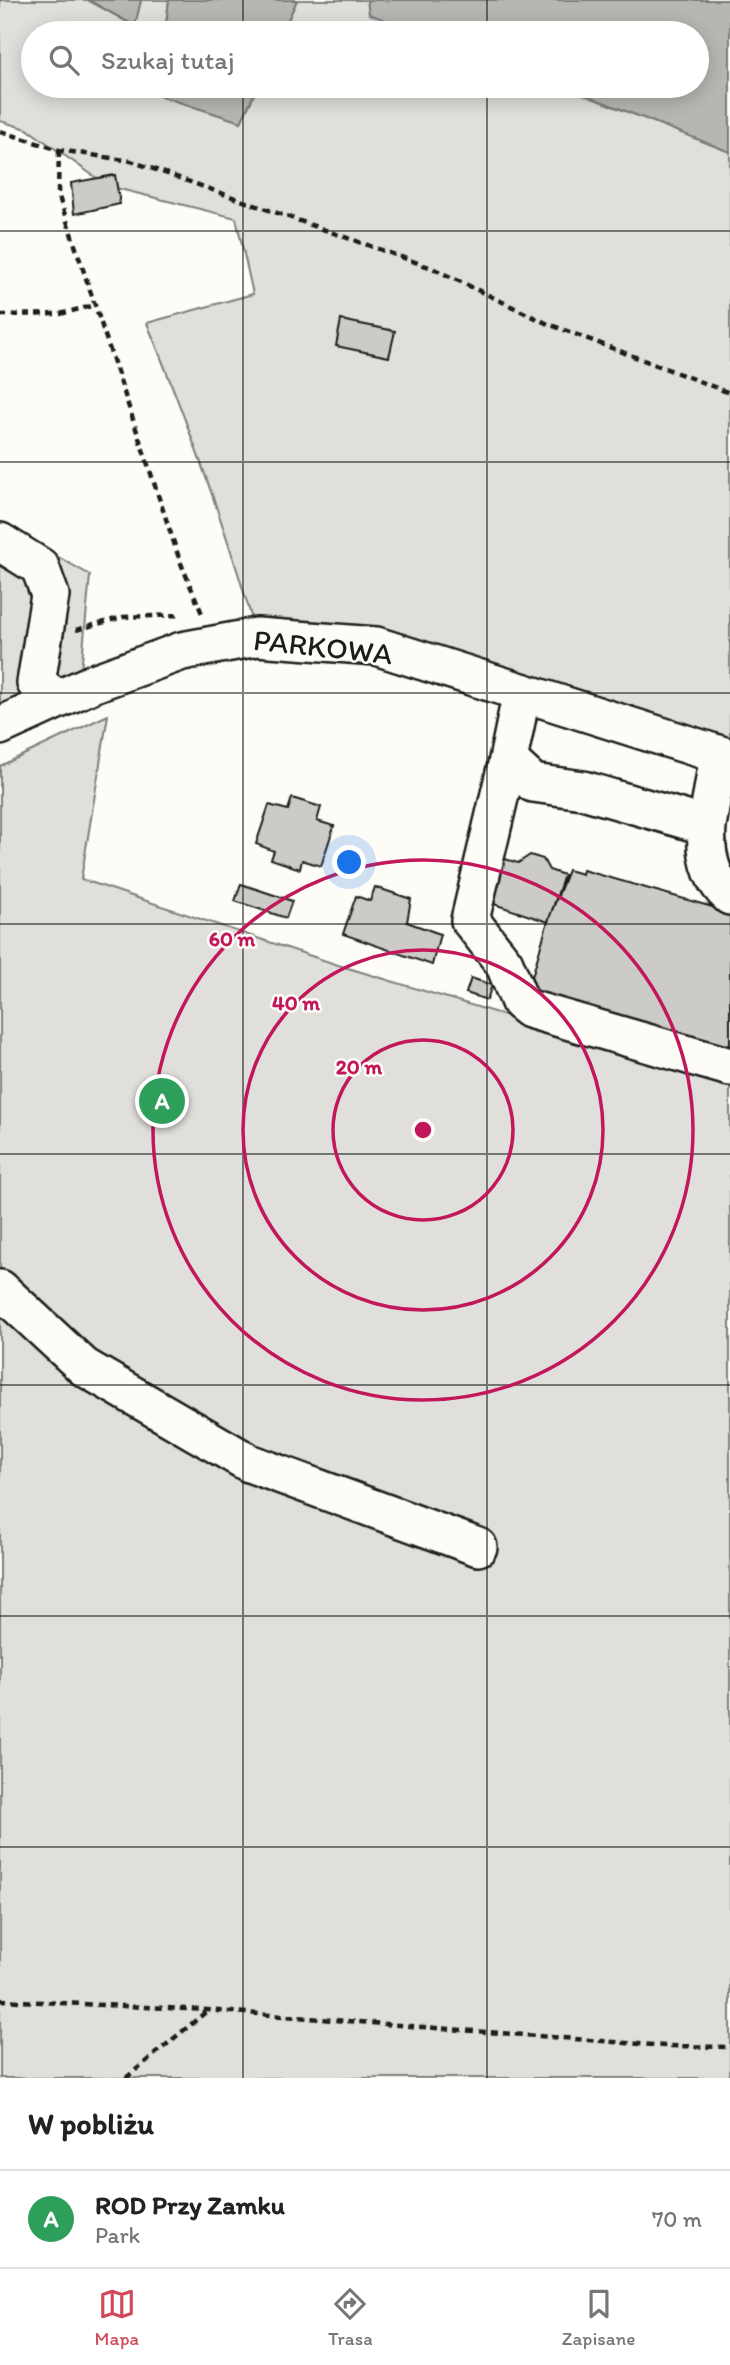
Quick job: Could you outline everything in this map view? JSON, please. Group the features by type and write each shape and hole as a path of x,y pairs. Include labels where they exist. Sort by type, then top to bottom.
{"street":[{"path":"0,542 40,567 47,585 50,595 36,683 58,699"},
{"name":"PARKOWA","path":"0,726 208,628 257,637 376,646 724,756"},
{"path":"522,692 470,920 504,963 520,1002 529,1009 730,1067"},
{"path":"724,756 707,826 706,848 724,881"},
{"path":"508,760 534,783 583,790 707,826"},
{"path":"0,1289 85,1367 249,1462 478,1547"}],"path":[{"path":"0,131 60,150 131,161 432,268 546,323 730,393"},
{"path":"60,150 58,194 180,561 208,628"},
{"path":"0,315 60,314 95,305"},
{"path":"42,650 76,630 123,617 208,628"},
{"path":"0,2000 207,2010 665,2046 730,2047"},
{"path":"125,2078 207,2010"}],"shaded area":[{"path":"0,0 88,0 125,21 21,21 21,98 170,98 241,122 252,98 593,98 730,152 730,758 436,665 257,637 206,478 147,323 253,294 236,218 108,186 27,129 0,121"},
{"path":"88,0 141,0 136,21 126,21"},
{"path":"141,0 169,0 166,21 135,21"},
{"path":"169,0 297,0 287,21 166,21"},
{"path":"297,0 367,0 370,14 389,21 287,21"},
{"path":"367,0 730,0 730,152 593,98 709,98 709,21 388,21 369,14"},
{"path":"166,98 252,98 241,122"},
{"path":"0,524 90,575 81,672 0,720"},
{"path":"108,715 81,879 338,965 730,1083 730,2078 0,2078 0,766"}],"building":[{"path":"115,175 120,204 74,214 71,183"},
{"path":"341,320 395,331 389,357 336,346"},
{"path":"292,798 321,807 317,821 334,826 321,866 302,860 300,869 271,859 274,851 256,844 269,805 288,810"},
{"path":"530,855 543,859 549,870 564,875 548,922 485,901 499,857 518,863"},
{"path":"568,870 582,874 583,870 730,912 730,1059 528,991 548,921"},
{"path":"241,884 292,901 286,918 235,901"},
{"path":"375,887 411,899 407,922 440,934 432,965 343,934 356,896 370,901"},
{"path":"471,978 492,985 487,1000 466,993"}],"place":[{"name":"ROD Przy Zamku","path":"162,1101"}]}
